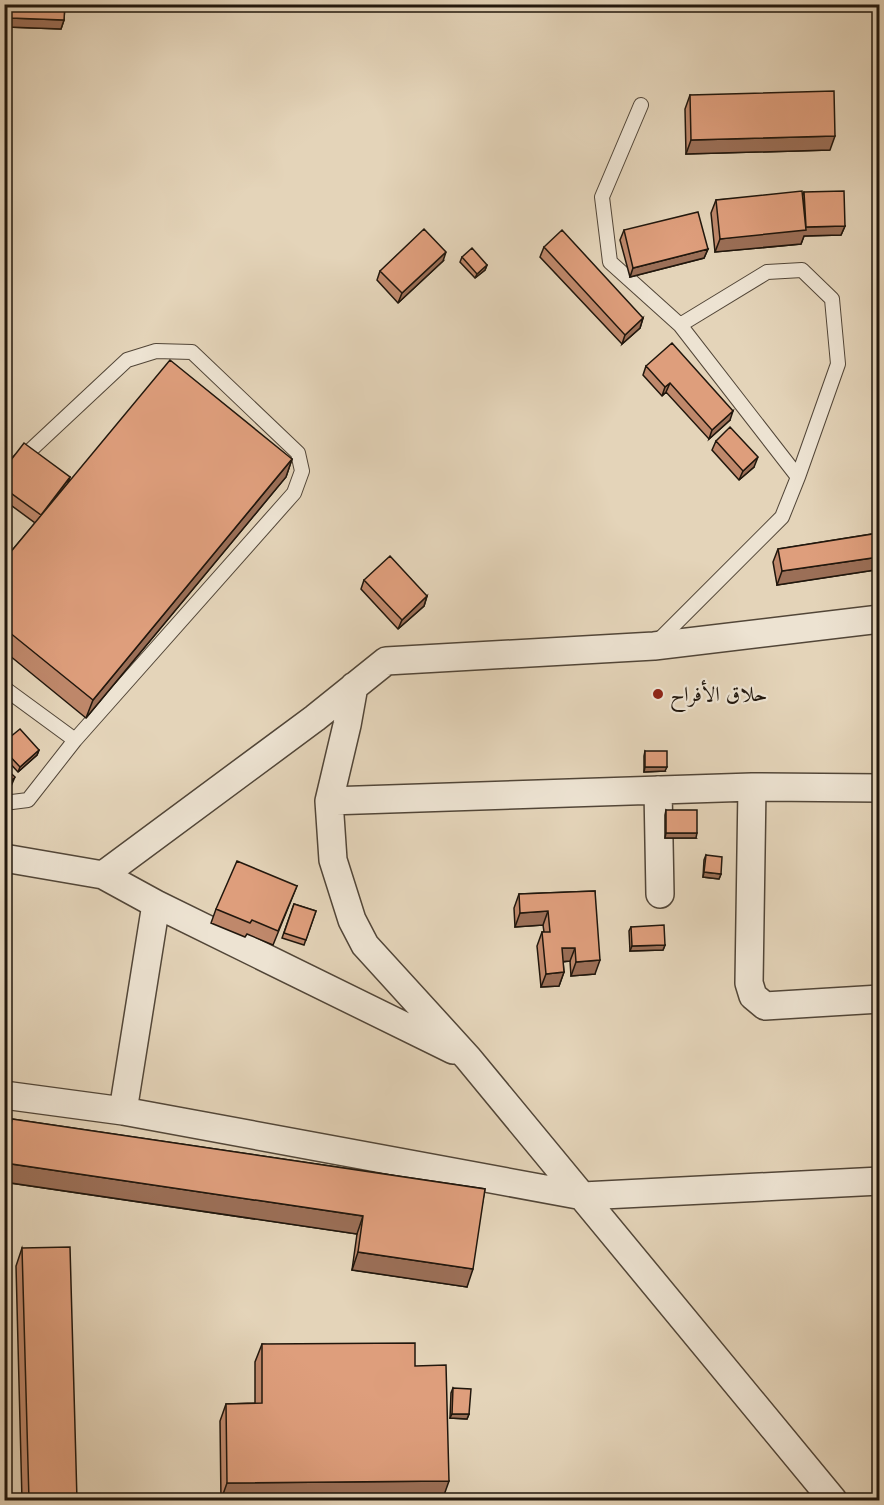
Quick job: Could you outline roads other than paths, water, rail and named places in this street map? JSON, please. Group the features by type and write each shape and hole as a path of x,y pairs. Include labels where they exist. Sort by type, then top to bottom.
{"street":[{"path":"103,875 315,718 386,661 654,646 879,619"},
{"path":"354,686 329,801 333,860 352,920 365,945 468,1058 833,1500"},
{"path":"329,801 752,787 879,788"},
{"path":"752,787 749,983 753,996 765,1006 879,999"},
{"path":"658,790 660,894"},
{"path":"4,858 103,875 156,904 468,1058"},
{"path":"123,1111 156,904"},
{"path":"4,1095 123,1111 583,1196 879,1181"}],"lane":[{"path":"641,105 602,197 610,262 680,325 798,477"},
{"path":"654,646 782,518 838,364 832,298 802,270 767,272 680,325"},
{"path":"4,475 127,360 156,351 192,352 298,453 302,471 294,493 75,740 28,800 4,804"},
{"path":"4,688 75,740"}],"place":[{"name":"حلاق الأفراح","path":"658,694"}]}
